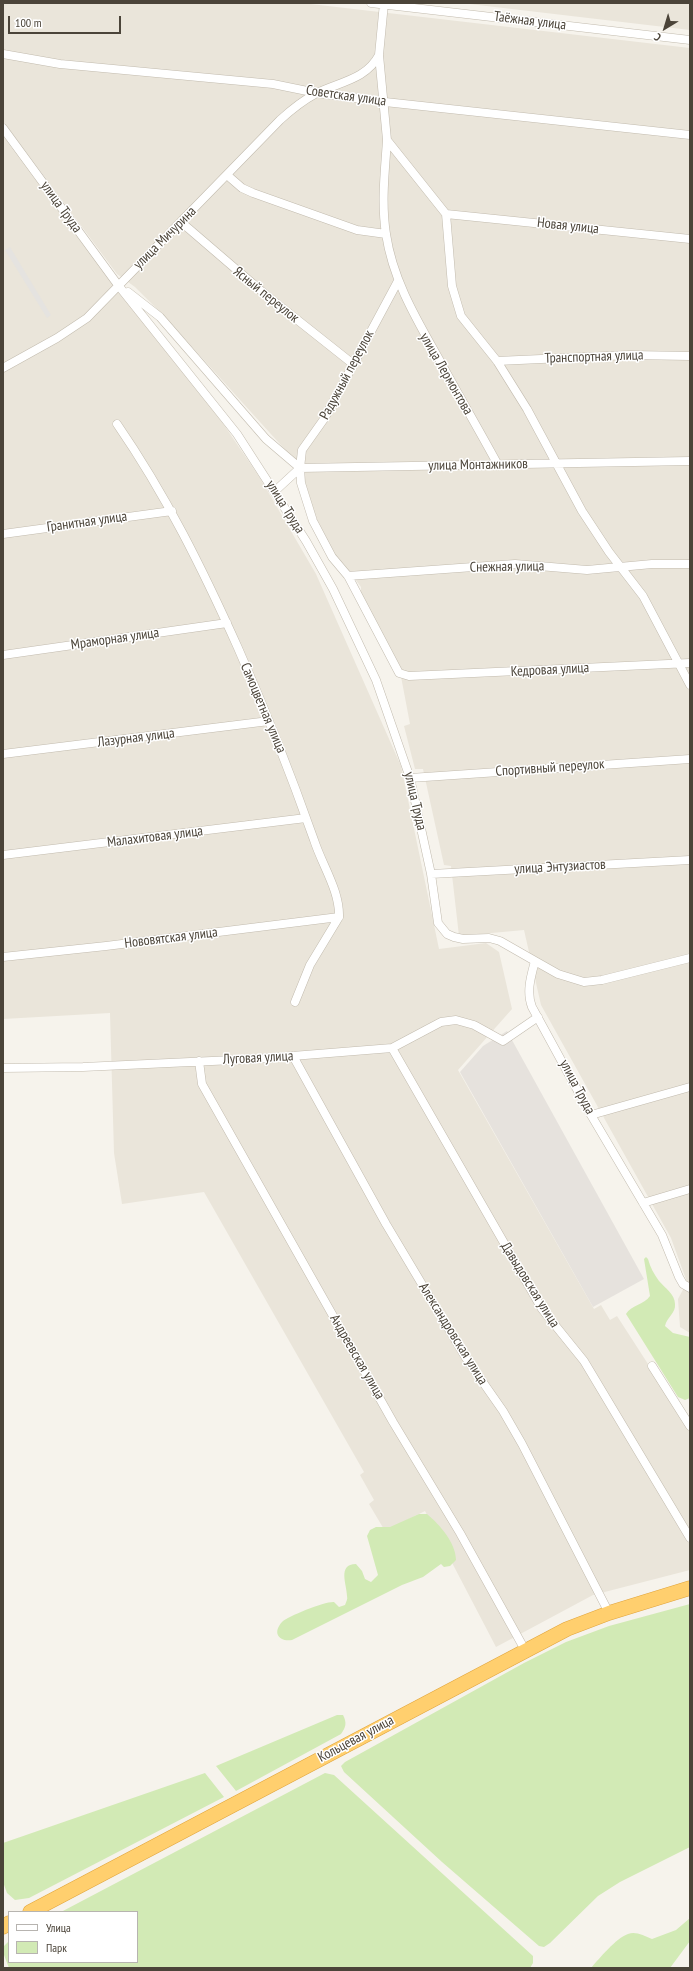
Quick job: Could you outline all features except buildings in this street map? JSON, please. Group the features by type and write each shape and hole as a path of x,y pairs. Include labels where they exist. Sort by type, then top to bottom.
{"highway":[{"name":"Кольцевая улица","path":"32,1911 567,1629 609,1612 690,1588"}],"street":[{"name":"Таёжная улица","path":"371,3 690,40"},
{"name":"улица Лермонтова","path":"384,4 379,55 388,140 383,191 386,234 398,281 418,325 498,465"},
{"name":"Советская улица","path":"3,54 60,64 273,84 317,94 690,135"},
{"name":"улица Мичурина","path":"3,368 78,325 94,312 118,285 228,175 280,120 303,101 364,73 376,62 379,55"},
{"name":"улица Труда","path":"3,128 118,285 237,434 314,554 353,628 376,680 410,778 430,874 435,914 438,923 447,934 463,939 489,938 500,941 535,961 529,994 530,1001 591,1115 662,1236 679,1277 689,1288"},
{"path":"388,140 446,214 452,286 455,302 461,316 468,327 497,361 558,464 582,511 620,567 643,596 690,684"},
{"path":"228,175 242,188 253,193 357,230 386,234"},
{"name":"Новая улица","path":"446,214 690,239"},
{"name":"Ясный переулок","path":"181,222 260,291 353,364"},
{"name":"Радужный переулок","path":"300,468 302,450 324,419 398,281"},
{"name":"улица Труда","path":"118,285 160,317 266,439 300,468 301,483 314,521 332,557 348,576 396,669 399,673 409,676"},
{"name":"Транспортная улица","path":"497,361 630,355 690,356"},
{"name":"Самоцветная улица","path":"117,424 172,510 204,573 269,721 336,894 340,908 339,917"},
{"name":"улица Монтажников","path":"300,468 690,461"},
{"path":"275,491 300,468"},
{"name":"Гранитная улица","path":"3,534 172,510"},
{"name":"Снежная улица","path":"348,576 515,564 587,570 690,564"},
{"name":"Мраморная улица","path":"3,655 226,623"},
{"name":"Кедровая улица","path":"409,676 690,663"},
{"name":"Лазурная улица","path":"3,754 269,721"},
{"name":"Спортивный переулок","path":"410,778 690,759"},
{"name":"Малахитовая улица","path":"3,855 306,818"},
{"name":"улица Энтузиастов","path":"430,874 690,860"},
{"path":"294,1002 310,965 339,917"},
{"name":"Нововятская улица","path":"3,957 106,946 339,917"},
{"path":"535,961 558,974 584,982 602,980 690,958"},
{"name":"Луговая улица","path":"3,1068 83,1067 293,1056 392,1048 441,1022 456,1020 474,1025 502,1041 538,1017"},
{"name":"Давыдовская улица","path":"392,1048 542,1309 595,1377 690,1538"},
{"name":"Александровская улица","path":"293,1056 386,1224 466,1358 503,1411 522,1444 609,1612"},
{"name":"Андреевская улица","path":"199,1061 202,1084 393,1422 462,1537 525,1650"},
{"path":"591,1115 690,1087"},
{"path":"643,1203 690,1189"},
{"path":"652,1366 690,1426"}],"shaded area":[{"path":"3,3 302,3 690,48 690,1333 680,1327 678,1299 687,1282 671,1238 541,1005 524,930 459,936 451,866 444,865 423,769 415,769 404,726 410,724 399,666 361,595 361,587 343,563 335,556 316,517 303,476 289,454 164,316 135,287 117,274 3,121"},
{"path":"461,3 690,3 690,30"},
{"path":"3,134 112,282 222,422 260,478 316,574 401,766 439,949 486,943 499,952 512,1009 458,1070 594,1309 601,1305 610,1320 617,1316 690,1429 690,1570 593,1595 496,1647 425,1511 385,1531 369,1504 374,1500 360,1475 364,1472 204,1192 122,1204 114,1153 110,1013 3,1019"},
{"path":"10,247 51,315 47,318 5,250"},
{"path":"507,1031 644,1279 593,1307 460,1072 483,1046"}],"green space":[{"path":"646,1257 659,1281 672,1294 675,1300 674,1310 665,1326 673,1333 690,1337 690,1398 685,1400 678,1397 626,1314 650,1296 644,1259"},
{"path":"419,1514 427,1514 437,1523 450,1541 456,1560 450,1566 444,1567 441,1564 423,1577 402,1585 292,1640 284,1640 278,1636 277,1633 279,1626 282,1622 292,1616 330,1602 334,1602 339,1607 345,1605 347,1598 344,1576 347,1567 356,1564 362,1571 365,1579 371,1582 378,1575 367,1536 370,1530 376,1527 390,1527"},
{"path":"690,1604 690,1847 620,1882 598,1896 550,1943 544,1947 539,1946 442,1862 344,1772 341,1766 345,1762 524,1663 566,1642 609,1626"},
{"path":"337,1715 343,1715 345,1720 345,1727 341,1734 236,1791 216,1766"},
{"path":"205,1773 224,1797 29,1898 15,1900 7,1893 3,1882 3,1843"},
{"path":"325,1773 334,1775 533,1956 533,1963 530,1968 9,1968 4,1955 4,1946 8,1942 8,1963 138,1963 138,1911 63,1911"},
{"path":"690,1918 690,1941 670,1968 591,1968 608,1949 623,1936 634,1933 652,1939 676,1930"}]}
